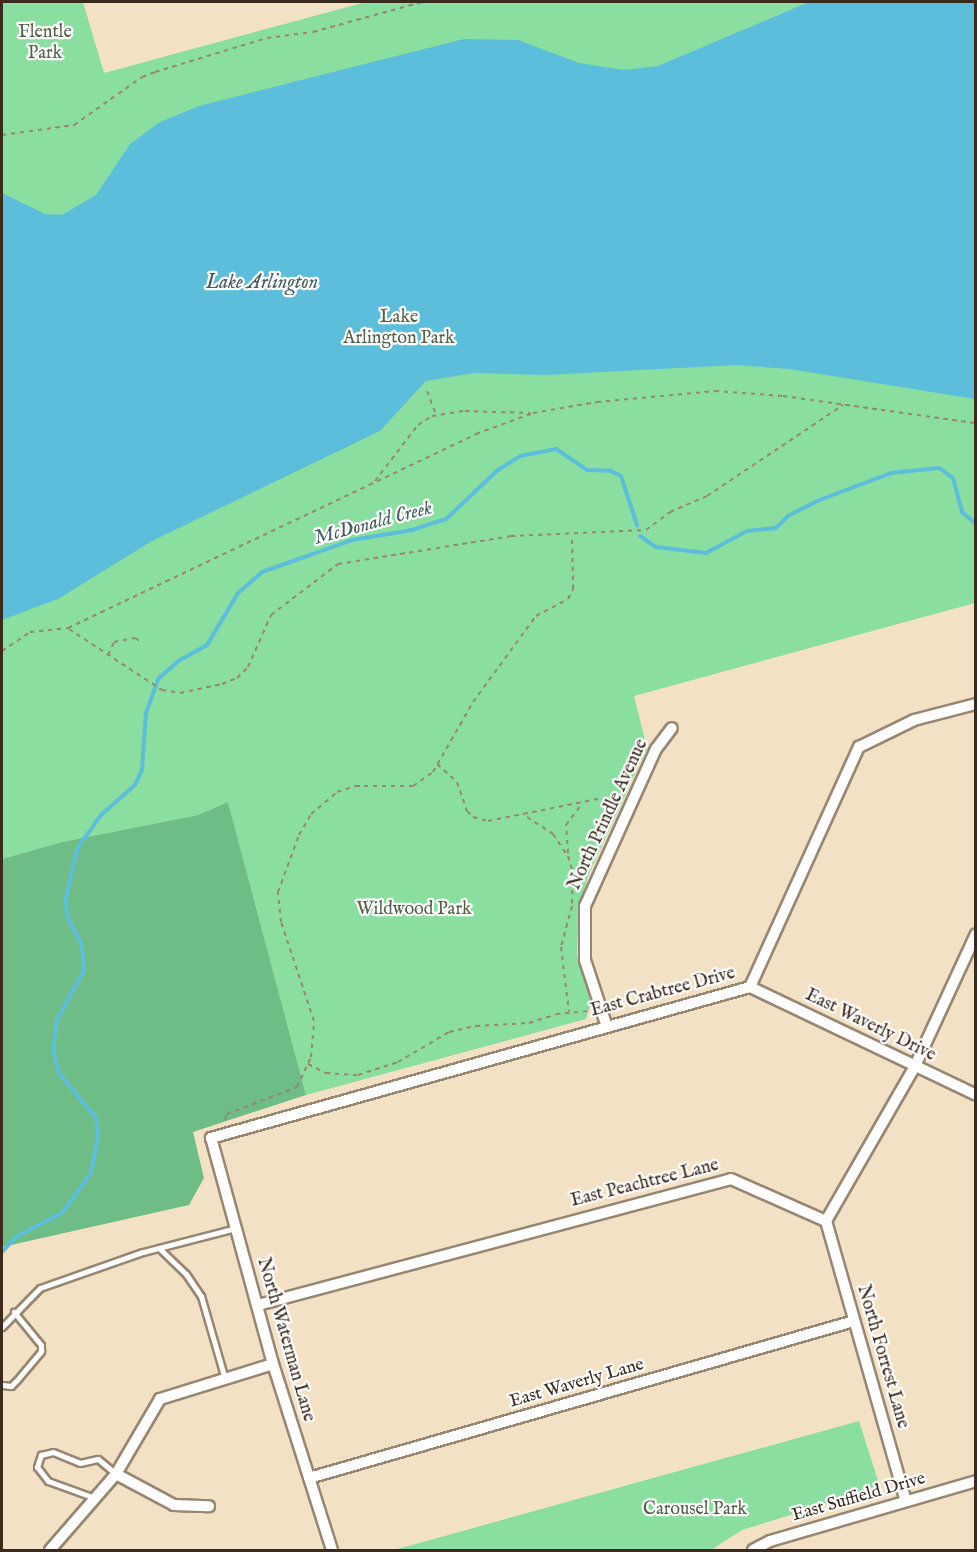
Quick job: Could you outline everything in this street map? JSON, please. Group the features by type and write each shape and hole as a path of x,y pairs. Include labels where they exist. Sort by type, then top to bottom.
{"street":[{"name":"East Crabtree Drive","path":"212,1138 606,1024 750,987 860,747 914,720 975,704"},
{"name":"North Prindle Avenue","path":"606,1024 585,960 585,906 656,748 672,728"},
{"path":"826,1221 915,1066 975,934"},
{"name":"East Waverly Drive","path":"750,987 975,1095"},
{"name":"North Waterman Lane","path":"212,1138 273,1364 332,1551"},
{"name":"East Peachtree Lane","path":"258,1305 731,1179 826,1221"},
{"name":"North Forrest Lane","path":"826,1221 906,1501"},
{"name":"East Waverly Lane","path":"309,1478 854,1321"},
{"path":"50,1551 116,1474 160,1399 273,1364"},
{"path":"116,1474 174,1505 210,1506"},
{"name":"East Suffield Drive","path":"753,1551 770,1541 975,1481"}],"lane":[{"path":"2,1327 14,1312 40,1288 159,1248 236,1228"},
{"path":"159,1248 186,1274 201,1296 225,1379"},
{"path":"2,1384 11,1386 41,1351 41,1345 14,1312"},
{"path":"95,1498 48,1481 37,1467 41,1455 53,1452 80,1463 98,1459 116,1474"}],"path":[{"path":"2,135 74,125 142,77 155,72 267,38 313,32 422,2"},
{"path":"427,391 436,415"},
{"path":"2,651 30,632 68,628 476,434 533,413 597,402 715,392 843,405 975,423"},
{"path":"68,628 162,690 180,693 222,684 237,678 248,667 271,615 338,564 511,536 572,536 646,530 670,512 708,496 843,405"},
{"path":"375,481 418,424 436,415 465,411 533,413"},
{"path":"225,1120 228,1114 297,1087 308,1064 314,1021 278,906 278,891 299,836 311,814 336,792 356,786 413,786 438,764 473,702 536,616 568,599 573,589 572,536"},
{"path":"108,656 114,642 135,638 140,641"},
{"path":"438,764 457,782 466,811 473,817 488,820 526,816 637,791"},
{"path":"568,1012 561,947 574,889 568,856 566,825 584,803"},
{"path":"526,816 553,834 568,856"},
{"path":"308,1064 326,1073 358,1075 398,1062 449,1032 477,1026 529,1023 568,1012 601,1010"}],"green space":[{"name":"Lake Arlington Park","path":"2,2 83,2 104,73 366,2 975,2 975,603 634,696 647,748 589,874 579,905 577,953 591,1003 586,1019 306,1095 228,802 198,815 62,842 2,859"},
{"path":"228,802 306,1095 193,1132 204,1178 189,1205 2,1247 2,859 62,842 198,815"},
{"name":"Carousel Park","path":"859,1421 880,1487 742,1530 711,1550 394,1550"}],"water":[{"name":"Lake Arlington","path":"809,2 975,2 975,399 789,369 736,365 545,375 474,373 426,381 380,431 152,541 58,599 2,620 2,193 45,214 62,215 96,195 130,144 160,122 199,106 464,39 518,40 579,63 624,70 658,66"}],"waterway":[{"name":"McDonald Creek","path":"2,1252 16,1237 63,1212 91,1173 98,1136 96,1118 59,1073 53,1049 57,1020 84,970 82,945 67,917 66,898 77,849 101,815 135,785 142,770 146,713 159,678 180,660 207,645 238,593 262,572 352,540 412,530 446,519 498,470 520,456 556,449 587,470 611,471 621,476 637,525"},
{"name":"McDonald Creek","path":"640,536 656,547 706,553 747,531 776,528 788,516 817,501 891,473 939,468 953,478 962,512 976,524"}],"park label":[{"name":"Flentle Park","path":"45,44"},
{"name":"Wildwood Park","path":"414,910"}]}
